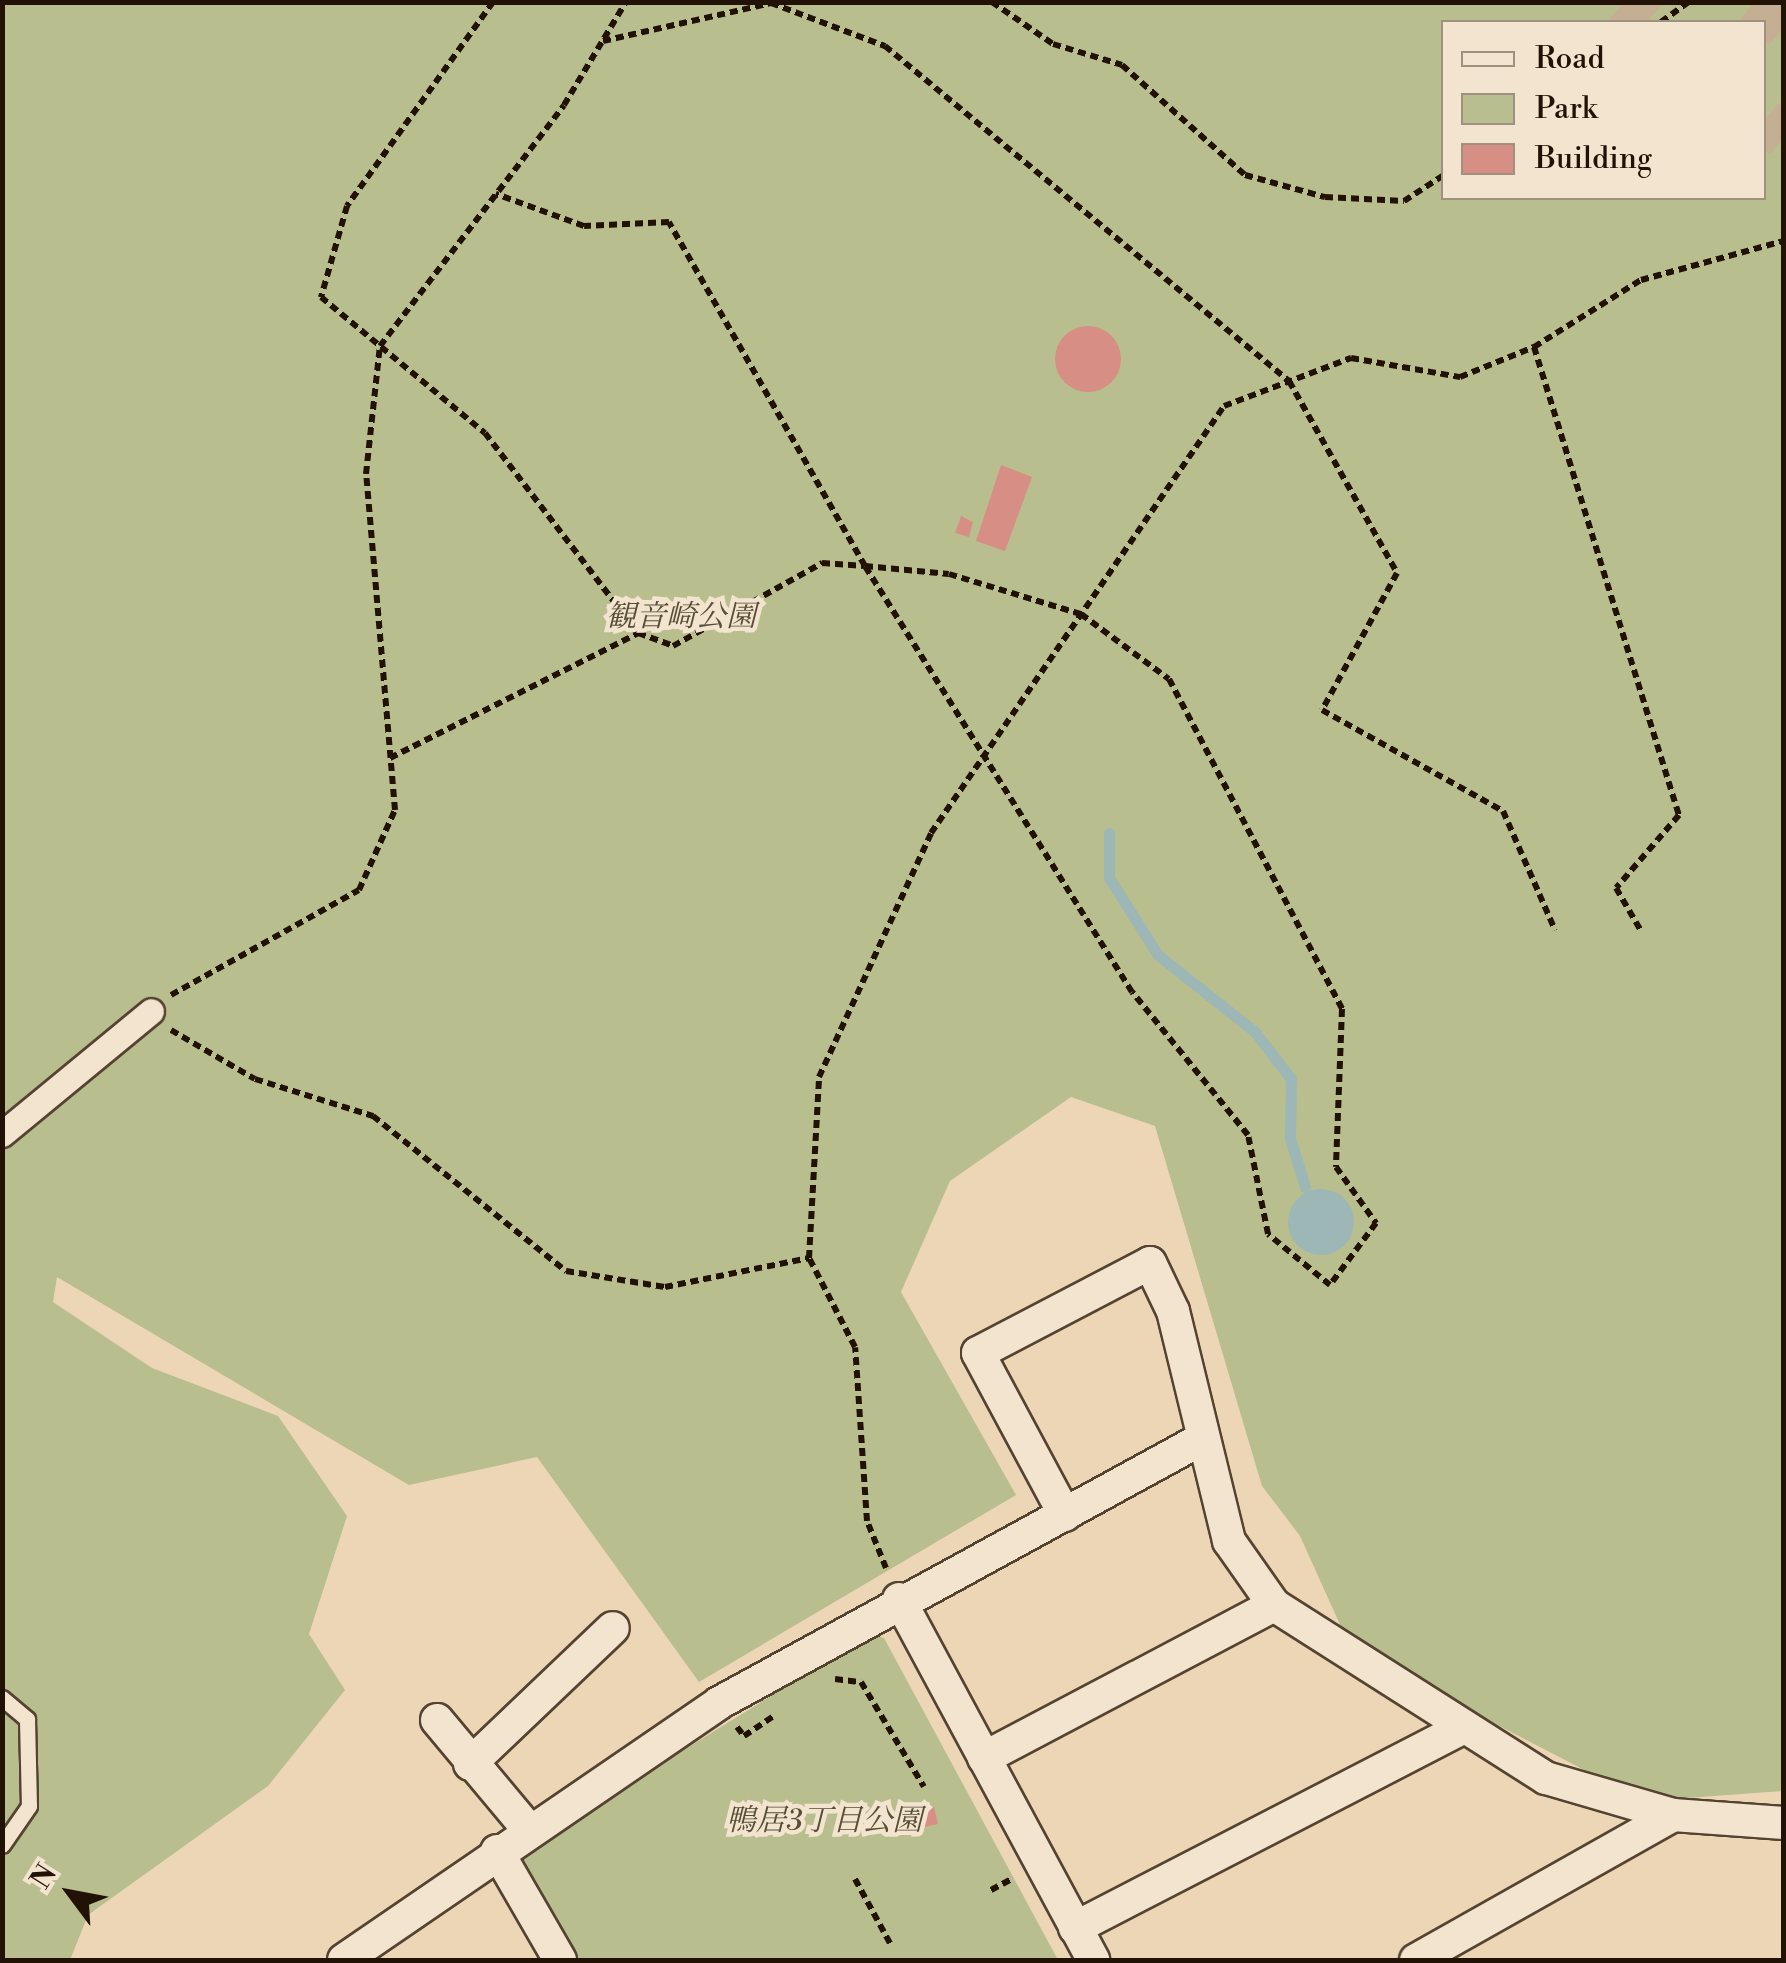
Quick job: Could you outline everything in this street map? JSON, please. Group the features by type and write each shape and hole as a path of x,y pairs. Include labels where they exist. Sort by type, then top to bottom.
{"street":[{"path":"2,1134 151,1011"},
{"path":"1065,1516 978,1353 1150,1263 1173,1311 1200,1440 1229,1541 1274,1605 1460,1729 1546,1778 1673,1816 1784,1822"},
{"path":"344,1960 528,1829 719,1704 899,1599 1065,1516 1200,1440"},
{"path":"899,1599 1093,1960"},
{"path":"984,1758 1274,1605"},
{"path":"470,1764 613,1628"},
{"path":"437,1720 528,1829"},
{"path":"1075,1928 1460,1729"},
{"path":"1416,1960 1673,1816"},
{"path":"497,1851 560,1960"}],"lane":[{"path":"2,1698 27,1719 28,1806 2,1845"}],"path":[{"path":"493,2 347,206 321,297 485,433 638,633 673,646 822,563 864,566 949,574 1081,614 1169,679 1342,1009 1336,1166 1376,1223 1330,1285 1268,1234 1248,1135 1132,992 987,751 864,566 669,222 584,226 496,194"},
{"path":"626,2 496,194 380,346 366,474 395,810 359,890 194,976 151,1011 188,1046 255,1080 372,1116 566,1271 665,1287 809,1258"},
{"path":"992,2 1053,44 1122,65 1245,175 1325,197 1404,201 1441,178"},
{"path":"1664,20 1689,2"},
{"path":"602,42 772,3 885,46 1289,381 1397,572 1322,710 1503,812 1555,930"},
{"path":"899,1599 867,1520 856,1346 809,1258 819,1077 931,834 1224,406 1351,358 1460,378 1534,347 1641,280 1784,241"},
{"path":"1534,347 1679,815 1616,888 1640,929"},
{"path":"390,758 638,633"},
{"path":"816,1688 830,1678 862,1682 924,1787"},
{"path":"719,1704 744,1736 787,1707"},
{"path":"855,1879 892,1947"}],"green space":[{"name":"観音崎公園","path":"3,3 1783,3 1783,1791 1644,1801 1351,1649 1300,1536 1262,1486 1155,1126 1071,1097 950,1181 901,1292 1016,1495 699,1682 537,1457 409,1485 57,1277 53,1302 152,1368 278,1416 347,1516 309,1634 345,1690 268,1786 88,1915 70,1960 3,1960"},
{"name":"鴨居3丁目公園","path":"871,1634 884,1638 1058,1960 575,1960 511,1857"}],"water":[{"path":"1321,1189 1334,1191 1344,1199 1352,1209 1352,1235 1344,1245 1334,1253 1321,1255 1308,1253 1298,1245 1290,1235 1288,1222 1290,1209 1298,1199 1308,1191"}],"building":[{"path":"1088,326 1111,336 1121,359 1111,382 1088,392 1065,382 1055,359 1065,336"},
{"path":"1001,465 1032,477 1005,551 976,541"},
{"path":"961,516 973,522 969,537 955,533"},
{"path":"934,1807 938,1824 919,1828 916,1811"}],"waterway":[{"path":"1109,833 1109,878 1158,955 1255,1032 1291,1079 1290,1138 1305,1187"}],"tunnel":[{"path":"1623,2 1645,20"},
{"path":"1754,2 1784,27"},
{"path":"1766,122 1784,136"}]}
